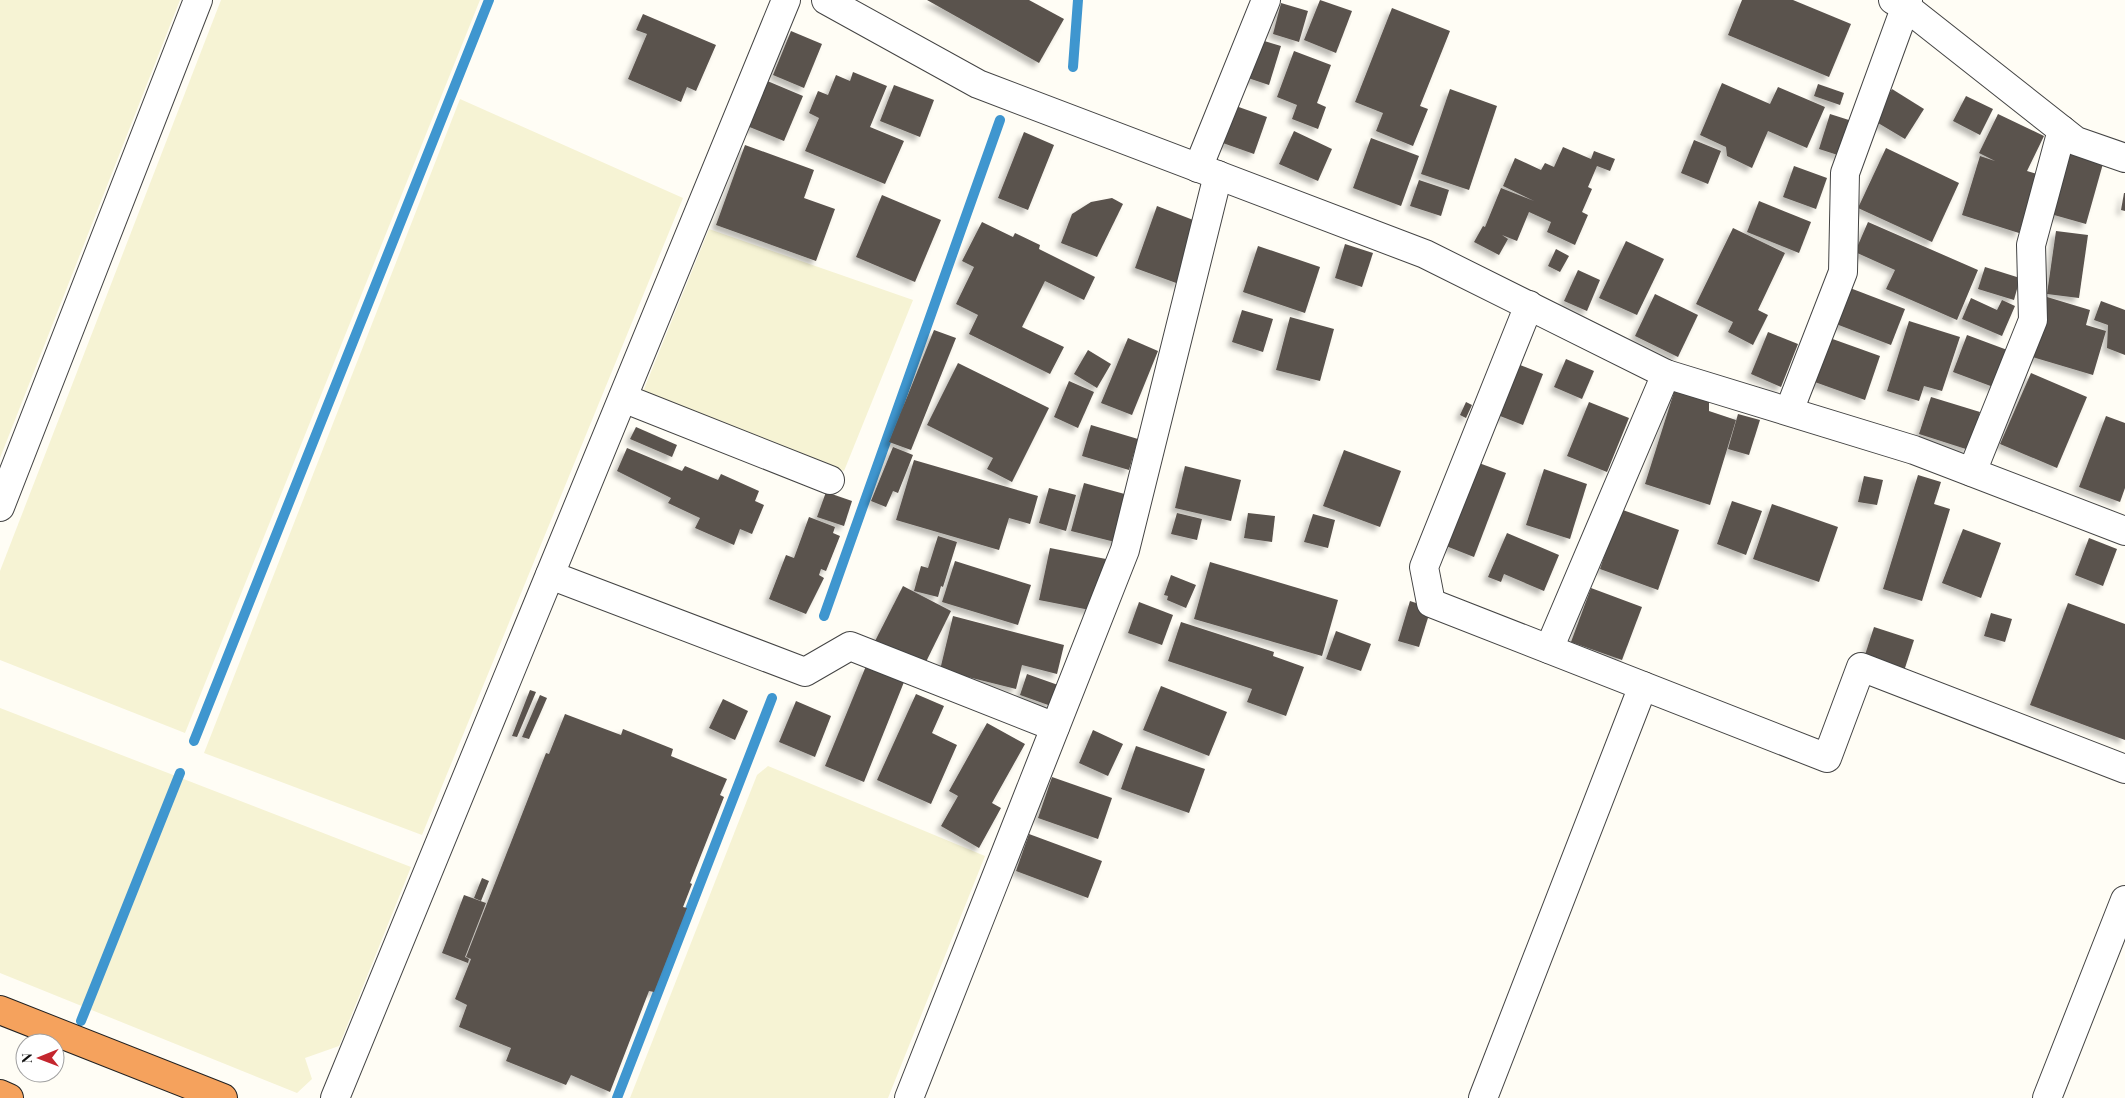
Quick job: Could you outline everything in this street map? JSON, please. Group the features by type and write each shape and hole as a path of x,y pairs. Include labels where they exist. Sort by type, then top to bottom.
{"highway":[{"path":"0,1010 223,1098"},
{"path":"0,1094 9,1098"}],"street":[{"path":"0,507 198,0"},
{"path":"335,1098 786,0"},
{"path":"826,0 978,84 1424,254 1666,374 1914,450 2125,531"},
{"path":"909,1098 1125,550 1208,172 1266,0"},
{"path":"1789,411 1843,272 1844,173 1902,2 2076,142 2125,158"},
{"path":"1972,472 2033,320 2032,245 2062,130"},
{"path":"1529,305 1424,567 1431,603 1826,758 1861,667 2125,769"},
{"path":"1549,649 1666,374"},
{"path":"623,398 830,480"},
{"path":"550,575 805,672 850,646 1055,727"},
{"path":"1483,1098 1643,686"},
{"path":"2047,1098 2125,900"}],"shaded area":[{"path":"0,0 180,0 0,458"},
{"path":"221,0 480,0 185,733 0,660 0,571"},
{"path":"460,99 683,198 422,835 204,753"},
{"path":"709,229 913,300 844,471 642,394"},
{"path":"0,708 411,867 339,1046 305,1058 312,1079 297,1093 0,973"},
{"path":"768,766 985,856 888,1098 630,1098 757,775"}],"building":[{"path":"927,0 1029,0 1064,19 1039,63"},
{"path":"1320,0 1352,11 1336,53 1304,40"},
{"path":"1742,0 1793,0 1851,24 1829,77 1728,35"},
{"path":"1281,3 1308,11 1299,42 1273,34"},
{"path":"1392,8 1450,31 1420,106 1428,109 1413,146 1376,131 1383,113 1355,102"},
{"path":"643,14 716,45 696,91 687,87 681,102 628,79 647,34 636,30"},
{"path":"791,31 822,44 804,88 773,75"},
{"path":"1261,40 1281,46 1269,85 1248,78"},
{"path":"1294,51 1331,65 1317,103 1326,107 1318,129 1292,119 1297,105 1277,97"},
{"path":"853,72 887,86 870,127 904,141 885,184 805,151 819,118 809,113 818,91 828,95 836,75 850,81"},
{"path":"765,80 803,96 784,141 747,126"},
{"path":"1722,83 1770,104 1778,87 1825,107 1807,148 1768,131 1752,168 1727,156 1726,147 1700,135"},
{"path":"1818,84 1844,93 1840,105 1814,96"},
{"path":"894,85 934,100 920,137 880,121"},
{"path":"1450,89 1497,106 1469,190 1421,174"},
{"path":"1892,89 1924,109 1905,139 1873,120"},
{"path":"1966,96 1993,109 1980,135 1953,121"},
{"path":"1233,105 1267,117 1254,154 1220,142"},
{"path":"1830,114 1852,121 1841,156 1819,149"},
{"path":"1998,114 2044,136 2027,171 2037,174 2019,233 1962,215 1980,156 1995,161 1979,153"},
{"path":"1294,131 1332,149 1318,181 1279,164"},
{"path":"1024,132 1054,145 1028,210 998,198"},
{"path":"1371,138 1419,156 1401,206 1353,188"},
{"path":"1694,140 1721,151 1708,184 1681,173"},
{"path":"745,145 814,170 804,198 835,209 816,261 716,225"},
{"path":"1563,147 1591,159 1594,151 1615,159 1610,171 1597,166 1588,187 1592,189 1582,212 1588,215 1575,245 1547,232 1551,222 1529,212 1517,241 1502,235 1508,239 1499,255 1474,242 1483,226 1485,227 1501,188 1534,201 1503,186 1515,158 1541,170 1545,163 1554,167"},
{"path":"1886,148 1959,183 1932,242 1858,208"},
{"path":"2065,149 2104,160 2086,224 2047,213"},
{"path":"1794,166 1827,178 1816,209 1783,197"},
{"path":"1419,180 1449,190 1441,216 1410,206"},
{"path":"2125,193 2125,211 2121,210"},
{"path":"882,195 941,220 915,282 856,257"},
{"path":"1112,198 1123,204 1097,257 1061,243 1072,214 1091,202"},
{"path":"1759,201 1811,222 1799,253 1747,232"},
{"path":"1157,206 1201,223 1179,284 1135,268"},
{"path":"982,222 1013,237 1015,233 1040,245 1039,249 1095,277 1084,300 1045,281 1022,327 1064,347 1050,374 969,334 978,315 956,304 974,267 962,261"},
{"path":"1868,222 1978,270 1957,320 1886,289 1895,270 1855,252"},
{"path":"1733,228 1785,253 1758,310 1768,315 1753,345 1728,332 1733,322 1696,304"},
{"path":"2056,231 2088,235 2079,298 2047,294"},
{"path":"1626,241 1664,259 1637,315 1599,298"},
{"path":"1345,244 1373,253 1362,287 1335,278"},
{"path":"1258,246 1320,267 1305,313 1243,292"},
{"path":"1556,249 1569,256 1560,272 1548,266"},
{"path":"1985,267 2020,278 2014,300 1978,289"},
{"path":"1578,270 1600,280 1587,311 1564,301"},
{"path":"1850,288 1905,309 1891,345 1836,324"},
{"path":"1655,294 1698,315 1678,357 1635,336"},
{"path":"2047,297 2090,310 2086,325 2106,331 2093,375 2029,356"},
{"path":"1971,298 1997,310 2002,300 2015,306 2002,336 1962,319"},
{"path":"2101,301 2125,310 2125,355 2107,348 2108,325 2094,320"},
{"path":"1242,310 1273,319 1263,352 1232,342"},
{"path":"1290,317 1334,329 1320,381 1276,370"},
{"path":"1909,321 1960,337 1942,391 1924,386 1919,401 1887,391"},
{"path":"934,330 956,338 911,450 889,442"},
{"path":"1768,332 1798,344 1781,387 1751,374"},
{"path":"1967,335 2010,351 1996,388 1953,372"},
{"path":"1827,337 1880,356 1865,400 1812,381"},
{"path":"1128,338 1158,351 1132,415 1101,403"},
{"path":"1088,350 1111,364 1097,388 1074,374"},
{"path":"1566,359 1594,371 1582,399 1554,387"},
{"path":"958,363 1049,408 1012,482 987,469 993,458 927,425"},
{"path":"1515,363 1543,374 1523,425 1495,414"},
{"path":"2031,373 2087,397 2057,468 2000,444"},
{"path":"1069,381 1094,392 1078,428 1054,417"},
{"path":"1675,389 1709,400 1709,411 1736,420 1710,505 1645,484"},
{"path":"1931,397 1980,412 1969,450 1919,434"},
{"path":"1466,402 1472,405 1466,418 1460,415"},
{"path":"1589,402 1629,418 1607,472 1567,456"},
{"path":"1738,414 1760,420 1749,455 1728,449"},
{"path":"2106,416 2125,423 2125,488 2120,502 2079,487"},
{"path":"1091,425 1138,439 1129,470 1082,456"},
{"path":"636,427 677,445 672,457 630,439"},
{"path":"893,447 913,455 898,493 893,491 886,507 871,501"},
{"path":"627,448 682,471 685,466 718,480 721,474 759,491 755,501 764,505 752,534 740,529 734,545 695,528 700,518 668,503 671,498 617,471"},
{"path":"1344,450 1401,471 1380,527 1323,506"},
{"path":"914,460 1038,496 1030,524 1009,518 999,550 896,520"},
{"path":"1479,463 1506,473 1474,557 1446,546"},
{"path":"1185,466 1241,480 1231,521 1175,508"},
{"path":"1544,469 1587,484 1570,539 1526,525"},
{"path":"1918,475 1941,482 1934,504 1950,509 1922,601 1883,589"},
{"path":"1864,476 1883,480 1877,505 1858,502"},
{"path":"1084,483 1132,496 1119,543 1071,531"},
{"path":"1049,488 1076,495 1066,531 1039,523"},
{"path":"826,492 852,501 844,526 817,517"},
{"path":"1732,501 1762,511 1746,555 1717,544"},
{"path":"1772,504 1838,527 1819,582 1753,559"},
{"path":"1620,509 1679,530 1658,590 1600,569"},
{"path":"1177,513 1202,519 1197,540 1171,534"},
{"path":"1248,513 1275,516 1272,542 1244,538"},
{"path":"1313,514 1335,520 1328,548 1304,542"},
{"path":"809,517 835,527 833,533 840,536 826,571 821,569 819,575 824,578 806,614 769,599 786,555 794,558"},
{"path":"1963,529 2001,543 1981,598 1942,583"},
{"path":"1507,533 1559,555 1544,591 1504,574 1501,582 1488,577"},
{"path":"938,536 957,542 938,597 914,591 921,566 928,568"},
{"path":"2089,538 2117,549 2103,586 2075,575"},
{"path":"1050,548 1106,559 1095,611 1039,600"},
{"path":"955,561 1031,585 1018,625 942,602"},
{"path":"1210,562 1338,600 1322,656 1194,619"},
{"path":"1171,575 1196,585 1186,608 1167,600 1168,596 1164,595"},
{"path":"903,586 951,611 922,670 873,645"},
{"path":"1591,588 1642,607 1622,660 1571,642"},
{"path":"1410,601 1431,608 1419,647 1398,641"},
{"path":"1139,602 1173,615 1162,645 1128,633"},
{"path":"2068,603 2125,624 2125,740 2030,705"},
{"path":"1991,613 2012,619 2005,642 1984,636"},
{"path":"953,616 1064,645 1057,674 1022,665 1016,689 940,670"},
{"path":"1181,622 1274,652 1273,656 1304,667 1286,716 1247,702 1252,689 1168,661"},
{"path":"1874,627 1914,640 1904,671 1864,658"},
{"path":"1336,631 1371,644 1361,671 1326,659"},
{"path":"866,666 904,682 864,782 825,766"},
{"path":"1027,674 1058,685 1051,706 1020,695"},
{"path":"1161,686 1227,712 1209,756 1143,730"},
{"path":"530,690 536,692 517,737 512,736"},
{"path":"916,694 944,706 932,733 957,745 931,804 877,780"},
{"path":"540,695 547,698 529,739 522,737"},
{"path":"723,699 748,711 735,740 709,728"},
{"path":"796,701 831,716 815,757 779,742"},
{"path":"565,714 621,735 623,729 673,749 671,756 727,779 720,795 724,797 690,883 692,884 683,907 687,908 654,992 649,991 610,1092 571,1075 566,1085 506,1061 511,1048 459,1027 467,1005 455,999 471,959 466,957 546,753 549,754"},
{"path":"987,723 1025,744 992,803 1001,808 979,848 941,826 958,796 949,791"},
{"path":"1093,730 1123,744 1108,776 1079,763"},
{"path":"1136,746 1205,769 1189,813 1121,789"},
{"path":"1052,777 1112,798 1098,839 1038,818"},
{"path":"1029,834 1102,861 1088,898 1016,871"},
{"path":"482,878 489,881 481,901 474,898"},
{"path":"464,895 486,903 465,957 469,959 468,963 442,953"}],"waterway":[{"path":"194,741 489,0"},
{"path":"1073,67 1078,0"},
{"path":"824,616 1000,120"},
{"path":"617,1098 772,698"},
{"path":"81,1021 180,773"}]}
